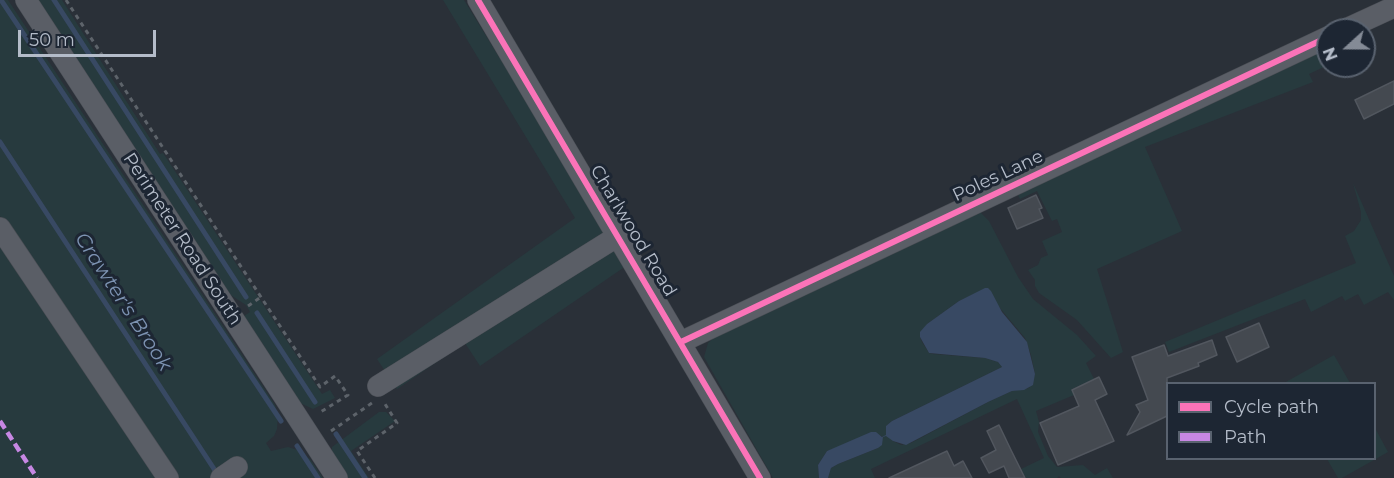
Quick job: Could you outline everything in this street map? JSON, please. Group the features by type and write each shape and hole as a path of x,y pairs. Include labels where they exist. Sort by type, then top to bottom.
{"street":[{"name":"Perimeter Road South","path":"26,0 337,478"},
{"name":"Charlwood Road","path":"478,0 760,478"},
{"path":"1370,18 1394,7"},
{"name":"Poles Lane","path":"681,342 1316,44"},
{"path":"0,228 168,478"},
{"path":"378,386 618,236"}],"path":[{"path":"66,0 320,387 335,376 348,395 315,416"},
{"path":"327,434 381,397 398,423 357,451 375,478"}],"green space":[{"path":"0,0 8,0 275,405 278,415 277,429 274,436 266,443 271,451 288,447 297,450 310,459 323,478 231,478 234,462 210,478 174,478 0,216"},
{"path":"32,0 62,0 160,154 163,153 322,394 330,390 335,398 313,409 300,403 241,318 250,312 246,305 229,294"},
{"path":"443,0 464,0 626,266 480,366 465,343 397,389 377,359 575,218"},
{"path":"1316,51 1316,71 1309,74 1313,82 1145,147 1182,231 1097,269 1123,352 1111,358 1077,320 1039,293 1035,286 1035,280 1028,270 1038,265 1041,258 1048,255 1042,241 1062,232 1057,219 1052,221 1037,191 1020,199 1018,195 995,205"},
{"path":"1353,183 1394,276 1394,300 1388,292 1364,305 1358,294 1345,301 1342,296 1311,312 1305,299 1169,352 1165,342 1356,263 1345,236 1354,231 1361,220"},
{"path":"980,212 989,221 1018,277 1033,299 1077,335 1096,356 1086,363 1094,379 1072,389 1074,395 1036,411 1039,422 1038,432 1048,456 1057,467 1083,465 1095,475 1107,468 1113,478 1061,478 1059,476 1057,478 1026,478 1021,469 1044,458 1017,399 871,469 875,478 828,478 831,468 878,448 883,437 878,434 827,451 818,465 819,478 773,478 704,357 708,343 725,327","holes":["977,293 999,307 1025,338 1035,374 1029,388 1012,391 988,402 911,443 901,445 893,441 886,432 886,426 892,421 1002,367 998,362 985,358 929,353 920,337 927,324 959,301"]},
{"path":"0,235 161,478 0,478"},
{"path":"1334,355 1349,382 1286,382"},
{"path":"379,412 386,412 395,421 351,451 369,478 346,478 332,456 332,447"},
{"path":"1376,430 1388,452 1376,459"},
{"path":"1328,460 1374,460 1342,478 1338,478"}],"water":[{"path":"985,288 991,291 1002,312 1027,342 1035,374 1033,385 1024,390 1012,391 988,402 906,445 886,436 883,437 882,445 878,448 831,468 828,478 819,478 818,465 827,451 871,432 876,432 882,437 886,435 886,426 892,421 1002,367 998,362 985,358 929,353 920,337 920,332 927,324 959,301"}],"building":[{"path":"1394,81 1394,104 1364,119 1355,100"},
{"path":"1036,195 1042,208 1039,209 1043,218 1017,229 1008,208"},
{"path":"1259,323 1269,347 1237,362 1226,337"},
{"path":"1212,340 1217,355 1198,363 1199,366 1167,378 1166,416 1127,435 1140,412 1136,405 1148,400 1132,357 1164,345 1168,356"},
{"path":"1099,377 1107,394 1095,400 1114,441 1058,465 1040,423 1079,406 1072,390"},
{"path":"999,425 1025,478 1009,478 1004,466 989,473 981,458 996,450 987,431"},
{"path":"947,451 954,466 963,461 972,478 889,478"}],"waterway":[{"path":"1,0 281,421"},
{"path":"54,0 246,297"},
{"name":"Crawter's Brook","path":"0,142 218,475"},
{"path":"257,313 315,402"},
{"path":"336,434 365,478"},
{"path":"297,446 318,478"}],"marked path":[{"path":"0,421 37,478"}],"cycle path":[{"path":"478,0 760,478"},
{"path":"681,342 1316,43"}]}
